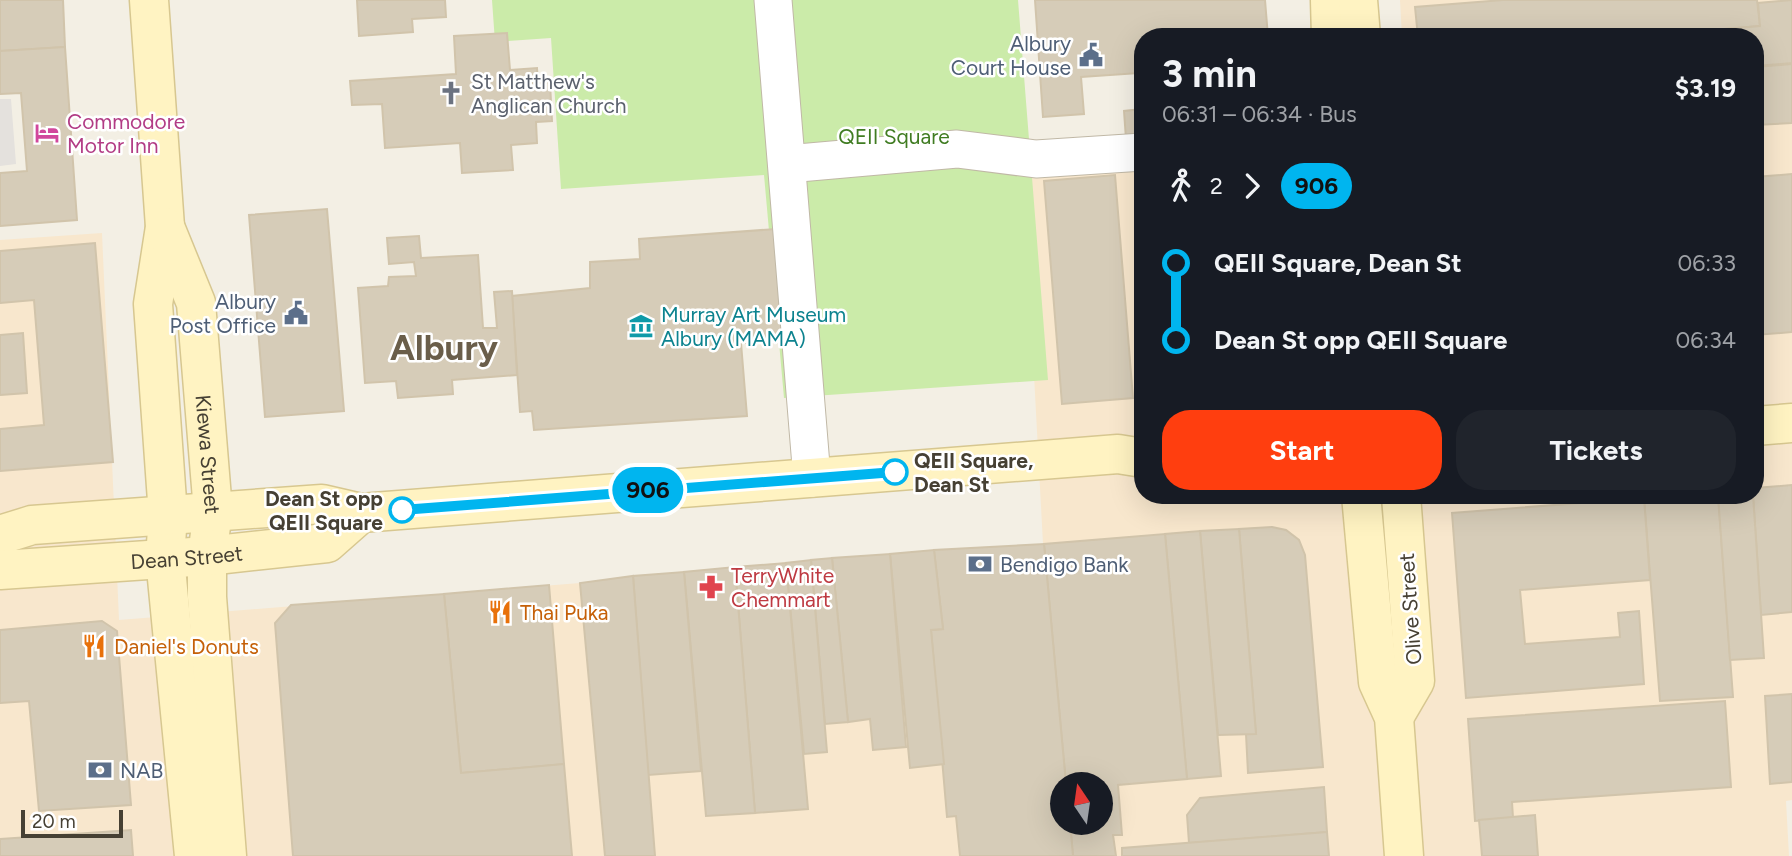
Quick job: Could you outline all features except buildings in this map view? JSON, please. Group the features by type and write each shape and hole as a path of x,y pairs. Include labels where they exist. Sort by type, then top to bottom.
{"street":[{"name":"Kiewa Street","path":"149,0 165,227 153,304 168,515 165,558 206,806 227,856"},
{"path":"773,0 812,478"},
{"path":"1330,0 1331,28"},
{"path":"1358,0 1360,28"},
{"path":"787,164 957,149 1036,159 1134,153"},
{"name":"Kiewa Street","path":"165,227 196,303 213,511 207,556 206,806 194,856"},
{"path":"1764,400 1792,398"},
{"path":"1764,425 1792,423"},
{"name":"Dean Street","path":"0,535 32,525 323,503 361,513 1134,453"},
{"name":"Olive Street","path":"1362,504 1378,682 1394,717 1404,856"},
{"name":"Olive Street","path":"1394,717 1415,681 1402,504"},
{"name":"Dean Street","path":"0,570 207,556 327,543 361,513"}],"shaded area":[{"path":"1400,0 1792,0 1792,800 1786,801 1789,856 0,856 0,240 102,233 119,620 580,583 833,558 1043,544 1023,168 1134,162 1134,504 1764,504 1764,28 1402,28"},
{"path":"0,99 11,99 16,164 0,166"}],"green space":[{"name":"QEII Square","path":"492,0 1018,0 1048,380 784,398 764,175 561,189 551,38 495,42"}],"bus line":[{"name":"906","path":"402,510 895,472"}],"place":[{"name":"Albury Court House","path":"1091,55"},
{"name":"St Matthew's Anglican Church","path":"451,93"},
{"name":"Commodore Motor Inn","path":"47,133"},
{"name":"Albury Post Office","path":"296,313"},
{"name":"Murray Art Museum Albury (MAMA)","path":"641,326"},
{"name":"QEII Square, Dean St","path":"895,472"},
{"name":"Dean St opp QEII Square","path":"402,510"},
{"name":"Bendigo Bank","path":"980,564"},
{"name":"TerryWhite Chemmart","path":"711,587"},
{"name":"Thai Puka","path":"500,612"},
{"name":"Daniel's Donuts","path":"94,646"},
{"name":"NAB","path":"100,770"}],"district":[{"name":"Albury","path":"444,348"}]}
